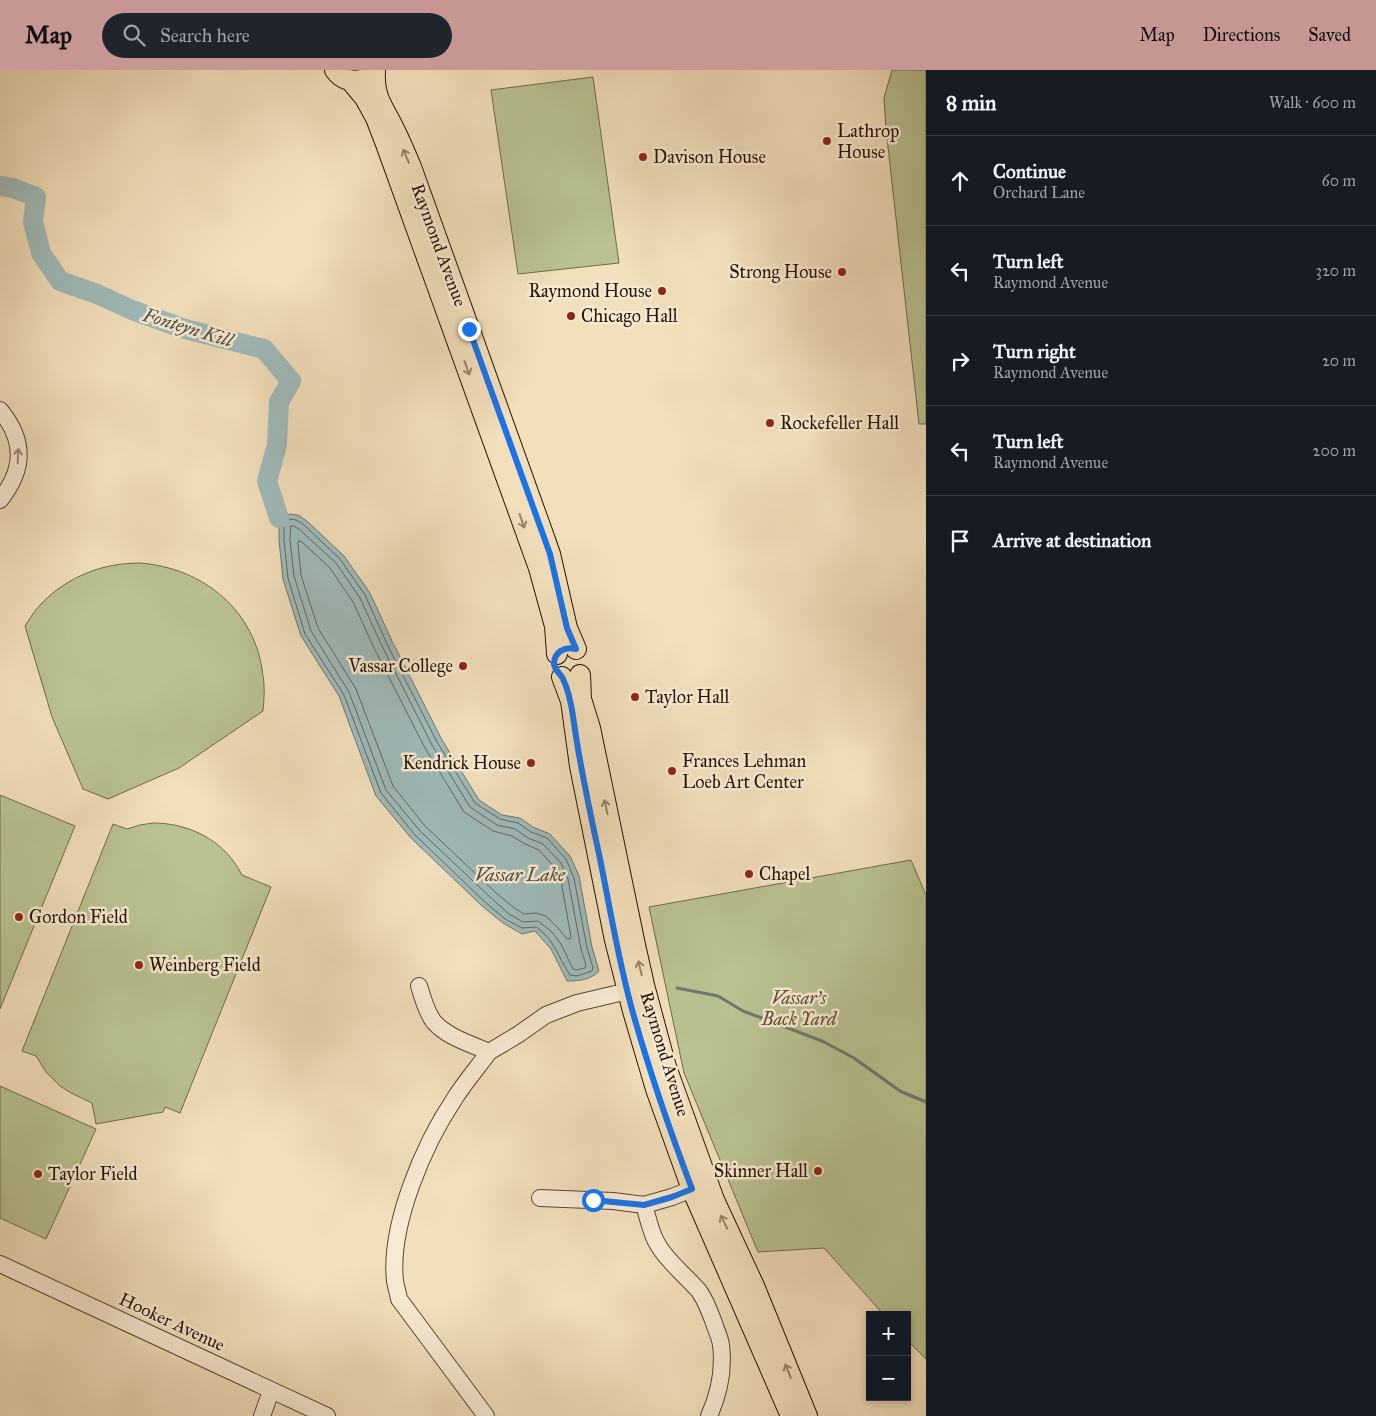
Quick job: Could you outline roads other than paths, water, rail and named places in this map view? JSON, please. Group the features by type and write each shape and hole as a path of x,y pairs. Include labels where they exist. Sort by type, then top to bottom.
{"main road":[{"path":"343,75 360,80 368,78 375,71"},
{"name":"Raymond Avenue","path":"375,71 376,95 396,131 411,167 550,554 567,628 566,652 554,665 558,674 571,676 583,672 586,662 582,654 566,652"},
{"name":"Raymond Avenue","path":"343,75 365,98 376,118 539,568 555,626 566,652"},
{"name":"Raymond Avenue","path":"571,676 590,728 644,986 666,1067 714,1200 754,1286 806,1416"},
{"name":"Raymond Avenue","path":"571,676 571,701 580,766 615,940 656,1089 692,1189 791,1416"}],"street":[{"path":"0,410 10,422 18,441 19,452 12,483 0,500"},
{"path":"418,986 426,1008 435,1022 445,1031 463,1041 489,1052"},
{"path":"486,1416 399,1299 395,1280 395,1260 402,1212 414,1178 434,1134 455,1098 489,1052 546,1015 577,1003 628,991"},
{"path":"540,1198 613,1201 644,1205 692,1189"},
{"path":"644,1205 658,1245 700,1293 709,1308 721,1343 722,1367 720,1384 709,1416"},
{"name":"Hooker Avenue","path":"0,1264 327,1416"},
{"path":"262,1416 271,1391"}],"water":[{"name":"Vassar Lake","path":"290,514 298,515 307,521 344,556 370,593 442,740 479,800 502,815 520,818 533,827 550,834 570,856 579,876 592,947 599,971 589,978 567,981 551,949 535,931 522,934 503,923 482,906 411,838 376,796 339,696 301,636 283,579 279,518"}],"waterway":[{"name":"Fonteyn Kill","path":"0,186 13,188 36,197 33,222 41,253 60,281 185,329 264,349 291,381 279,402 277,445 267,481 279,518"},
{"name":"Fonteyn Kill","path":"677,988 718,996 743,1011 822,1041 854,1058 900,1091 926,1102"}],"place":[{"name":"Lathrop House","path":"827,141"},
{"name":"Davison House","path":"643,157"},
{"name":"Strong House","path":"842,272"},
{"name":"Raymond House","path":"662,291"},
{"name":"Chicago Hall","path":"571,316"},
{"name":"Rockefeller Hall","path":"770,423"},
{"name":"Vassar College","path":"463,666"},
{"name":"Taylor Hall","path":"635,697"},
{"name":"Kendrick House","path":"531,763"},
{"name":"Frances Lehman Loeb Art Center","path":"672,771"},
{"name":"Chapel","path":"749,874"},
{"name":"Gordon Field","path":"19,917"},
{"name":"Weinberg Field","path":"139,965"},
{"name":"Skinner Hall","path":"818,1171"},
{"name":"Taylor Field","path":"38,1174"}],"park label":[{"name":"Vassar's Back Yard","path":"799,1008"}]}
